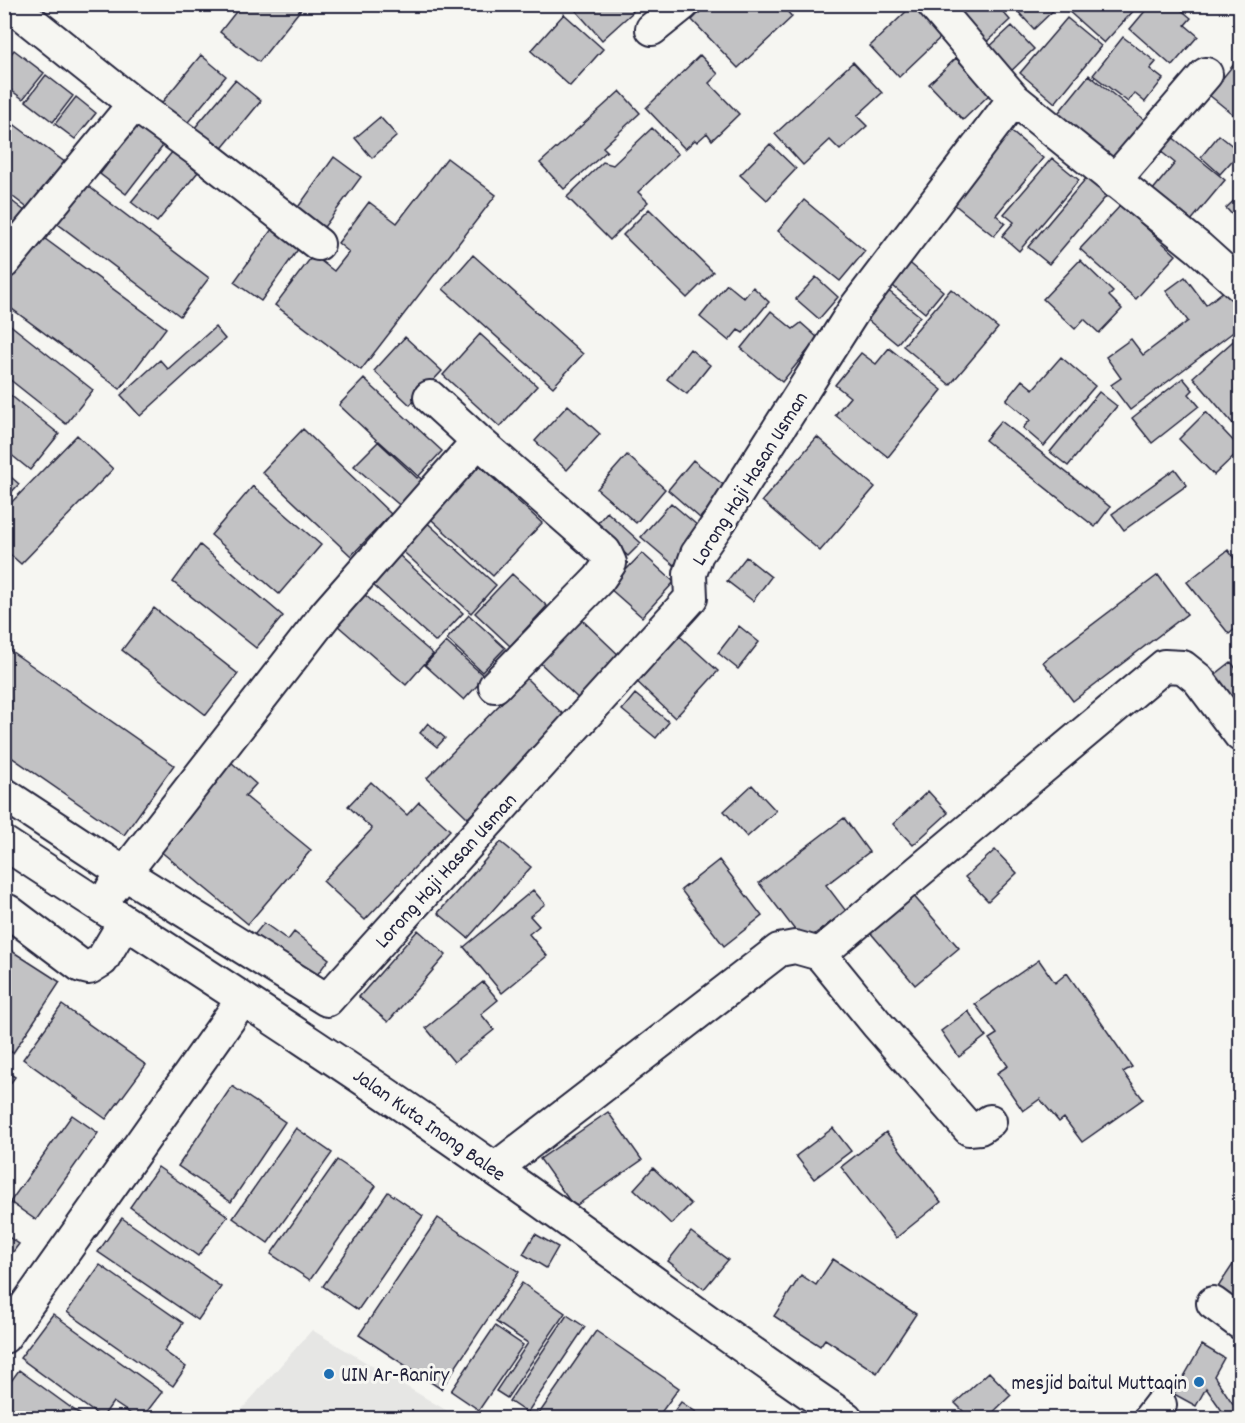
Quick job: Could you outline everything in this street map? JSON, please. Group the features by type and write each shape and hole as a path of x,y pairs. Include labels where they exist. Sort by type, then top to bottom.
{"street":[{"path":"9,4 134,104 318,244"},
{"path":"651,29 683,4"},
{"path":"933,4 1014,99 1199,248 1240,285"},
{"path":"1113,181 1206,74"},
{"name":"Lorong Haji Hasan Usman","path":"124,873 327,1000 691,598 690,574 698,554 856,307 1014,99"},
{"path":"4,262 134,104"},
{"path":"430,397 605,552 610,563 599,579 495,686"},
{"path":"8,911 81,966 89,968 102,960 124,873 326,614 478,441"},
{"path":"820,954 1164,666 1183,667 1198,679 1240,735"},
{"path":"4,794 124,873"},
{"name":"Jalan Kuta Inong Balee","path":"4,843 313,1043 495,1169 846,1419"},
{"path":"495,1169 779,950 795,947 820,954 877,1024 980,1126"},
{"path":"4,1337 243,999"},
{"path":"1213,1304 1240,1323"}],"shaded area":[{"name":"UIN Ar-Raniry","path":"312,1330 459,1418 234,1418"}],"building":[{"path":"242,4 305,4 259,62 220,32"},
{"path":"570,4 626,4 633,12 602,40"},
{"path":"708,4 781,4 792,17 738,68 692,20"},
{"path":"940,4 996,4 1010,20 980,48"},
{"path":"1011,4 1060,4 1034,29"},
{"path":"1070,4 1134,4 1137,7 1104,43 1066,9"},
{"path":"1151,4 1174,4 1191,18 1185,25 1198,36 1172,66 1130,29"},
{"path":"913,5 942,36 899,77 870,46"},
{"path":"564,14 603,49 570,86 531,51"},
{"path":"1067,18 1101,46 1055,103 1020,73"},
{"path":"1012,26 1034,49 1007,75 985,51"},
{"path":"1123,37 1156,62 1150,69 1163,79 1145,102 1134,93 1128,102 1093,75"},
{"path":"14,50 44,73 23,99 4,85 4,62"},
{"path":"201,55 226,76 184,127 159,106"},
{"path":"700,55 718,74 709,83 739,114 712,140 707,133 685,149 646,108"},
{"path":"956,58 990,94 963,120 929,84"},
{"path":"853,62 882,93 857,116 867,126 840,150 830,140 803,165 775,134"},
{"path":"1234,64 1240,70 1240,120 1209,95"},
{"path":"46,75 73,96 53,122 26,101"},
{"path":"1089,75 1145,120 1110,163 1055,117"},
{"path":"235,80 261,101 219,152 193,130"},
{"path":"620,91 640,113 603,147 607,151 564,189 540,163"},
{"path":"76,97 96,113 75,139 55,124"},
{"path":"4,117 70,166 34,213 4,190"},
{"path":"380,117 397,136 372,158 355,138"},
{"path":"140,121 166,142 126,194 100,174"},
{"path":"652,128 678,154 638,192 648,202 610,240 567,197 603,162 613,165"},
{"path":"1008,129 1043,158 996,215 1005,223 994,236 950,201"},
{"path":"1219,135 1240,152 1220,174 1201,157"},
{"path":"1171,136 1225,180 1190,222 1152,191 1175,163 1159,150"},
{"path":"770,144 796,169 767,200 740,175"},
{"path":"173,151 198,172 157,222 131,202"},
{"path":"334,157 361,177 322,230 296,210"},
{"path":"447,158 496,195 361,370 275,305 313,255 334,271 349,252 338,243 369,202 397,223"},
{"path":"1052,158 1079,180 1019,251 1002,236 1014,222 1004,214"},
{"path":"1088,176 1109,193 1049,264 1028,247"},
{"path":"84,183 209,278 180,316 54,221"},
{"path":"4,195 30,215 4,247"},
{"path":"1240,195 1240,223 1226,208"},
{"path":"804,200 865,251 840,281 778,231"},
{"path":"1121,205 1176,255 1136,299 1080,249"},
{"path":"649,209 713,272 687,298 623,235"},
{"path":"272,229 299,248 261,301 234,282"},
{"path":"37,233 166,328 120,389 4,303 4,277"},
{"path":"473,255 583,354 553,387 443,289"},
{"path":"906,260 943,291 925,313 887,281"},
{"path":"1080,260 1113,292 1109,296 1122,309 1099,333 1084,319 1075,329 1043,299"},
{"path":"816,277 838,297 819,319 796,299"},
{"path":"1185,277 1206,305 1225,290 1240,310 1240,327 1130,410 1111,385 1121,378 1106,357 1131,339 1143,355 1188,321 1166,291"},
{"path":"727,284 744,298 753,287 769,302 743,333 738,330 729,341 700,317"},
{"path":"886,289 920,316 897,344 864,317"},
{"path":"951,289 998,328 950,385 903,346"},
{"path":"771,311 793,329 801,323 818,338 782,382 741,348"},
{"path":"4,320 93,390 66,424 4,375"},
{"path":"215,327 225,339 140,416 121,395 160,360 168,369"},
{"path":"480,334 537,386 500,427 443,375"},
{"path":"1240,335 1240,432 1193,377"},
{"path":"405,337 442,371 410,405 374,371"},
{"path":"889,348 942,390 888,457 835,415 850,397 835,385 861,353 876,364"},
{"path":"690,349 710,365 687,394 667,379"},
{"path":"1061,357 1095,386 1044,446 1023,428 1030,420 1006,400 1022,380 1033,389"},
{"path":"1183,378 1193,390 1189,394 1199,406 1152,443 1132,418"},
{"path":"364,379 442,451 417,478 339,405"},
{"path":"4,390 59,434 30,470 4,449"},
{"path":"1099,392 1117,406 1068,466 1050,452"},
{"path":"568,405 600,434 567,470 535,441"},
{"path":"1206,412 1240,448 1214,475 1179,439"},
{"path":"1001,421 1110,507 1095,527 985,440"},
{"path":"303,429 391,514 351,556 262,472"},
{"path":"77,435 113,469 21,564 4,549 4,510"},
{"path":"817,437 875,487 820,551 762,501"},
{"path":"379,441 427,484 404,509 354,466"},
{"path":"627,455 665,489 636,523 597,489"},
{"path":"470,457 542,523 493,576 421,510"},
{"path":"693,460 726,487 700,518 668,490"},
{"path":"1175,469 1187,485 1124,530 1112,514"},
{"path":"4,471 19,484 4,500"},
{"path":"253,486 321,545 279,594 211,535"},
{"path":"671,503 704,531 674,565 641,537"},
{"path":"607,512 641,543 628,556 595,526"},
{"path":"422,518 496,585 471,613 397,546"},
{"path":"200,545 283,616 256,648 173,582"},
{"path":"390,547 463,613 436,642 363,576"},
{"path":"1228,550 1240,566 1240,625 1229,634 1187,582"},
{"path":"642,553 674,582 642,617 609,588"},
{"path":"746,557 771,577 753,601 727,581"},
{"path":"512,574 547,606 510,646 475,613"},
{"path":"1158,575 1187,614 1073,701 1043,662"},
{"path":"357,588 433,654 406,685 330,619"},
{"path":"154,608 238,674 206,715 122,650"},
{"path":"469,615 505,648 482,672 447,639"},
{"path":"580,618 623,659 582,702 538,661"},
{"path":"739,626 759,642 738,669 718,653"},
{"path":"672,629 718,671 675,718 630,675"},
{"path":"446,642 485,677 464,700 425,665"},
{"path":"8,649 174,765 124,835 4,752 4,654"},
{"path":"1231,662 1240,674 1240,706 1237,709 1212,677"},
{"path":"526,678 567,718 468,818 427,778"},
{"path":"635,694 669,722 656,738 622,710"},
{"path":"428,723 445,738 437,747 420,733"},
{"path":"231,762 256,784 245,796 311,850 248,924 153,845"},
{"path":"371,782 407,815 419,802 450,830 365,920 323,881 372,829 348,806"},
{"path":"752,785 776,811 747,837 724,811"},
{"path":"928,791 948,813 913,845 893,824"},
{"path":"844,818 869,852 826,885 846,911 804,942 759,883"},
{"path":"501,842 531,867 468,938 438,913"},
{"path":"995,850 1017,873 988,901 965,877"},
{"path":"719,860 762,916 724,946 681,890"},
{"path":"533,890 545,904 530,916 539,926 529,934 547,956 502,993 464,947"},
{"path":"912,894 959,948 915,985 869,931"},
{"path":"264,923 288,940 294,932 329,959 311,983 254,935"},
{"path":"418,930 446,955 388,1022 359,997"},
{"path":"4,946 60,982 13,1053 4,1048"},
{"path":"1039,960 1055,983 1067,973 1132,1067 1123,1072 1143,1099 1082,1142 1064,1118 1059,1122 1040,1099 1023,1111 997,1073 1008,1066 989,1039 997,1034 975,1004"},
{"path":"483,982 498,1000 481,1014 494,1030 454,1062 426,1028"},
{"path":"62,1005 146,1065 106,1119 23,1059"},
{"path":"968,1011 986,1036 959,1057 941,1031"},
{"path":"4,1070 15,1077 4,1092"},
{"path":"232,1086 285,1122 231,1202 178,1166"},
{"path":"608,1112 642,1160 574,1207 540,1159"},
{"path":"72,1115 98,1133 36,1220 10,1202"},
{"path":"296,1128 332,1153 268,1243 233,1218"},
{"path":"833,1128 851,1151 814,1179 796,1156"},
{"path":"886,1132 941,1202 896,1238 841,1167"},
{"path":"337,1160 376,1186 310,1280 271,1254"},
{"path":"158,1167 228,1216 198,1256 130,1207"},
{"path":"653,1168 691,1204 671,1224 634,1189"},
{"path":"388,1192 423,1216 358,1310 323,1286"},
{"path":"122,1218 221,1287 198,1320 98,1252"},
{"path":"438,1218 519,1272 441,1389 359,1335"},
{"path":"691,1232 728,1260 704,1289 668,1261"},
{"path":"4,1234 19,1244 4,1264"},
{"path":"535,1234 558,1247 546,1268 523,1254"},
{"path":"1240,1254 1240,1302 1218,1287"},
{"path":"833,1259 916,1314 877,1373 825,1339 820,1346 774,1316 801,1275 816,1285"},
{"path":"100,1265 183,1323 164,1351 186,1367 173,1386 67,1312"},
{"path":"522,1283 565,1313 507,1398 496,1391 528,1343 496,1322"},
{"path":"53,1314 162,1392 142,1418 137,1418 113,1402 102,1418 20,1358"},
{"path":"567,1315 585,1327 527,1413 509,1401"},
{"path":"495,1326 523,1345 479,1410 451,1391"},
{"path":"596,1331 679,1388 657,1418 536,1418"},
{"name":"mesjid baitul Muttaqin","path":"1202,1345 1224,1358 1214,1376 1240,1414 1240,1418 1227,1418 1206,1388 1196,1406 1174,1394"},
{"path":"19,1370 85,1418 4,1418 4,1391"},
{"path":"989,1372 1011,1395 987,1418 970,1418 955,1403"},
{"path":"681,1402 705,1418 669,1418"}],"place":[{"name":"UIN Ar-Raniry","path":"329,1374"},
{"name":"mesjid baitul Muttaqin","path":"1199,1382"}]}
